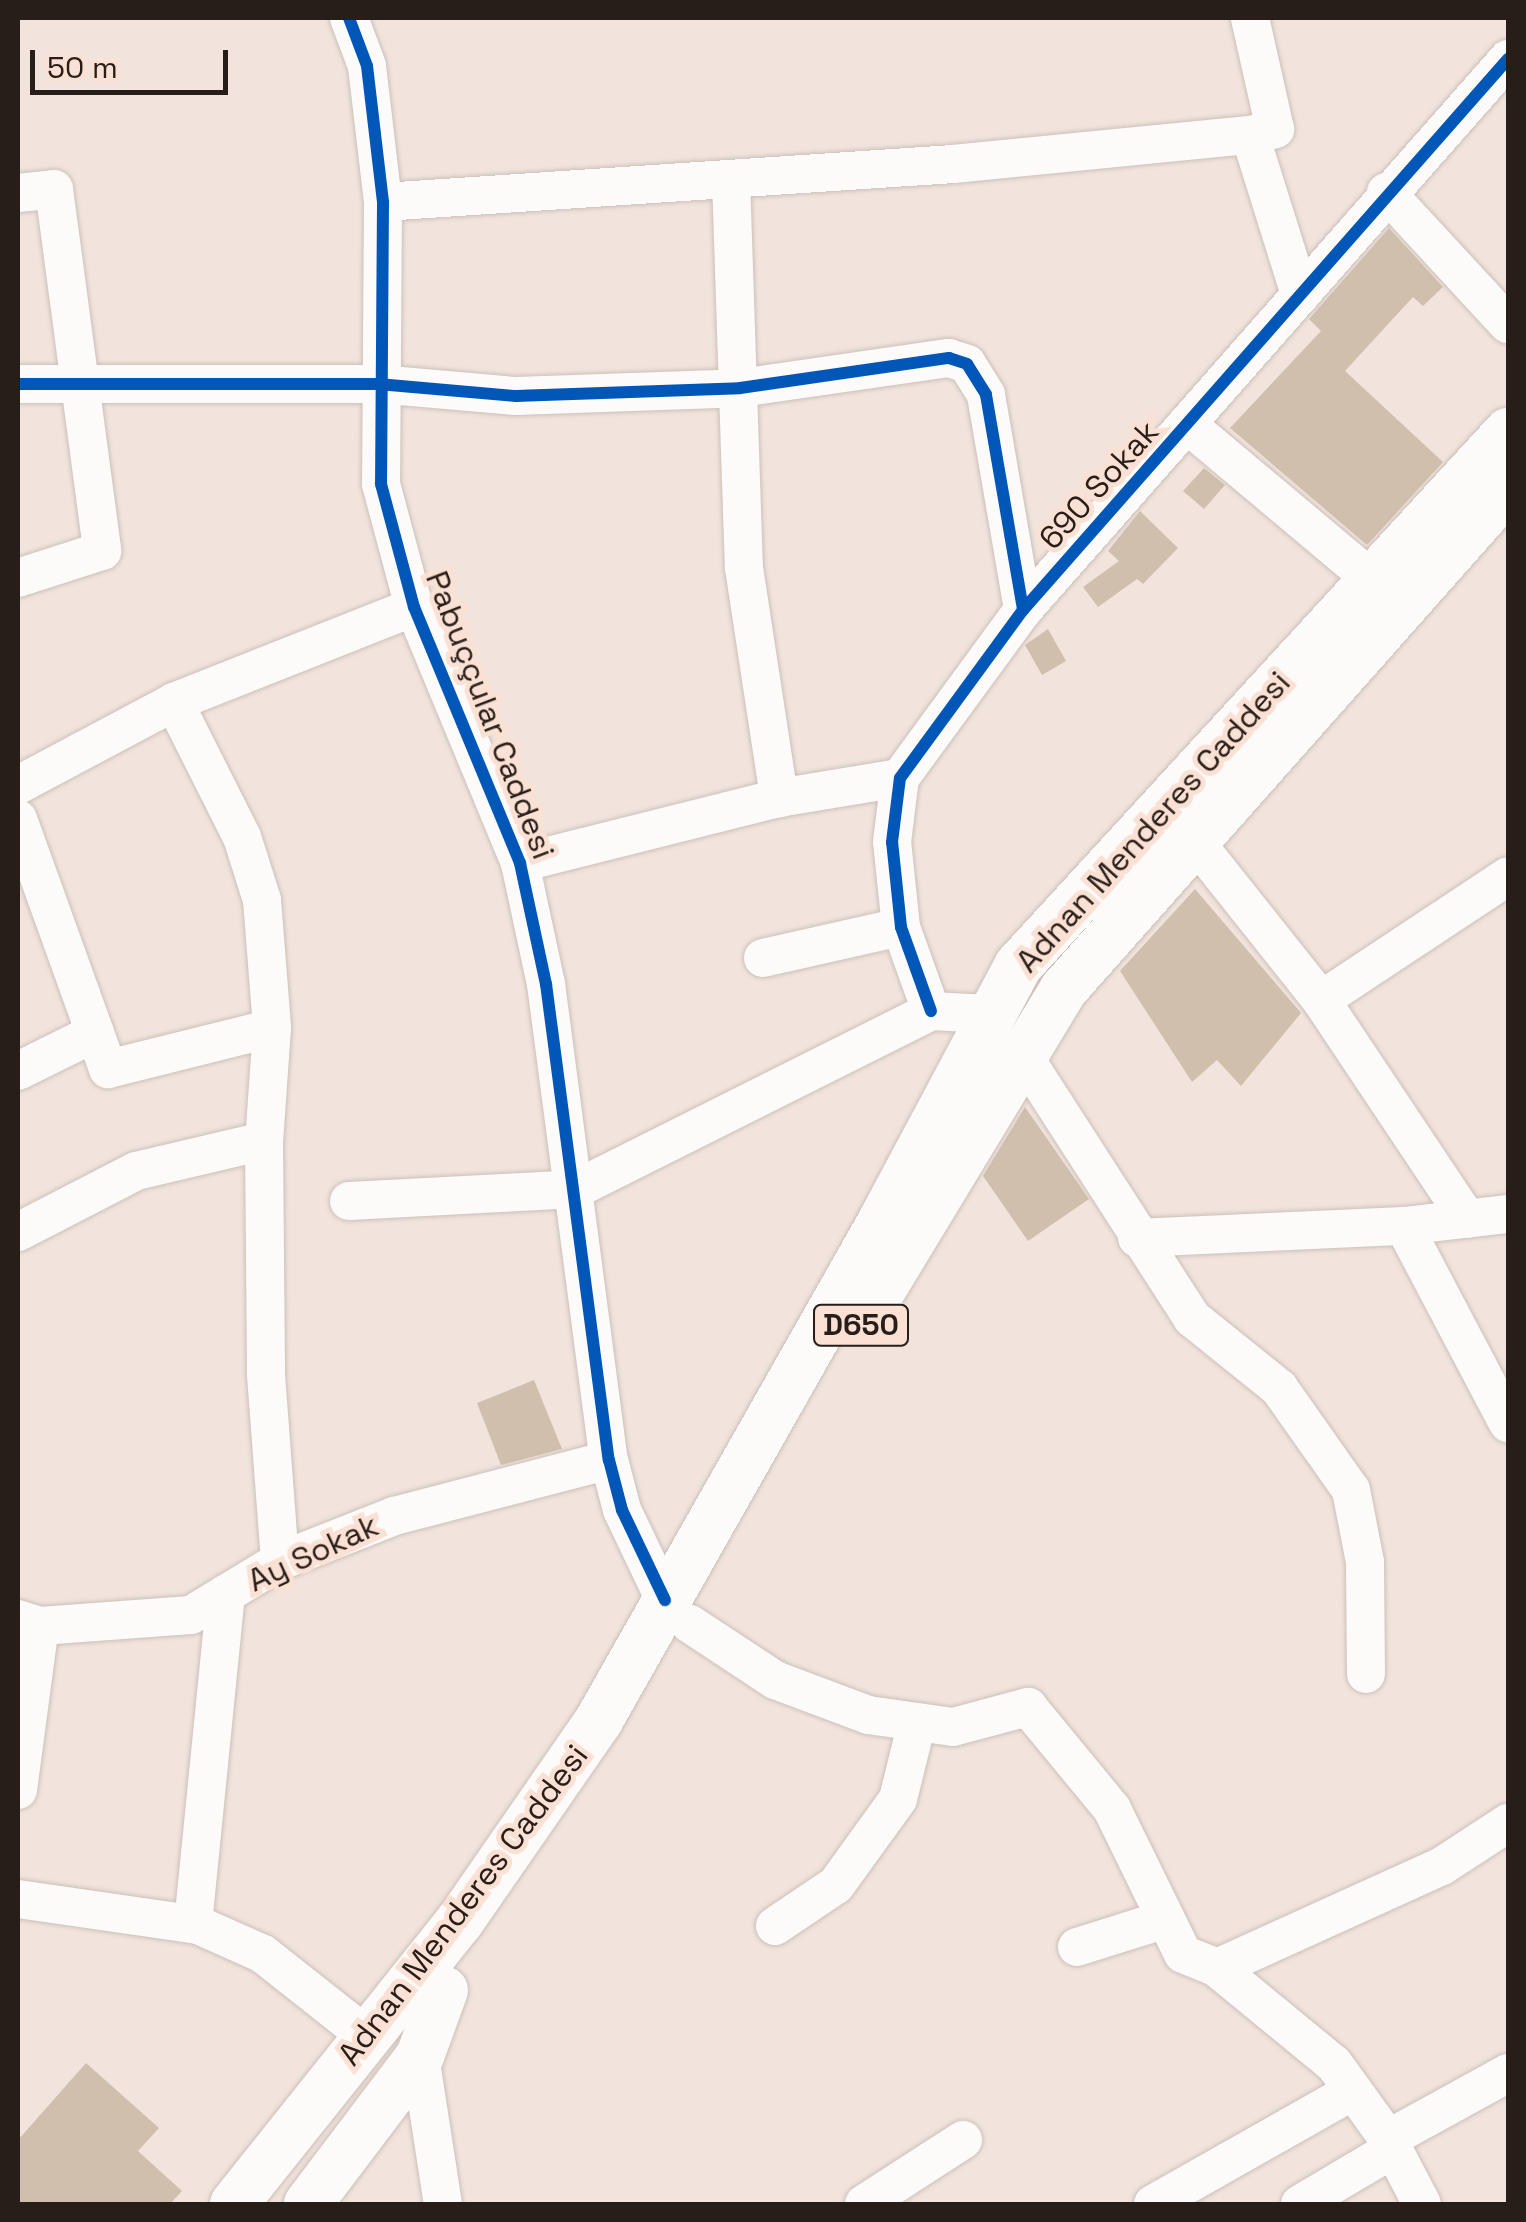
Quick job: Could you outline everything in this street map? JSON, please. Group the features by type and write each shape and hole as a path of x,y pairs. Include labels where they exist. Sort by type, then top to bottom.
{"main road":[{"name":"Adnan Menderes Caddesi","path":"270,2204 444,1990 606,1767 678,1612 1018,966 1508,432"},
{"name":"Adnan Menderes Caddesi","path":"234,2204 544,1805 678,1612 1064,988 1508,488"},
{"path":"308,2204 420,2056 444,1990"},
{"path":"202,2204 312,2078 377,2021"}],"street":[{"name":"Pabuççular Caddesi","path":"349,18 366,66 383,202 378,384 381,484 414,607 520,862 576,1189 609,1460 622,1510 678,1612"},
{"path":"383,202 731,179 1250,135 1275,128 1250,18"},
{"name":"690 Sokak","path":"930,1012 902,927 892,842 900,778 1023,610 1189,426 1386,192 1508,58"},
{"path":"1250,135 1300,296"},
{"path":"731,179 744,568 779,798"},
{"path":"18,194 54,189 102,551 18,578"},
{"path":"1386,192 1508,324"},
{"path":"18,384 378,384 516,396 740,388 948,358 966,364 986,395 1023,610"},
{"path":"1189,426 1374,581"},
{"path":"18,785 174,702 414,607"},
{"path":"174,702 242,836 262,900 272,1028 264,1141 266,1375 280,1562"},
{"path":"520,862 779,798 900,778"},
{"path":"18,819 108,1068 272,1028"},
{"path":"1193,839 1321,1000 1466,1219"},
{"path":"1321,1000 1508,876"},
{"path":"763,958 902,927"},
{"path":"350,1201 576,1189 930,1012 990,1014"},
{"path":"18,1071 95,1034"},
{"path":"1022,1054 1192,1318 1278,1388 1351,1490 1365,1562 1366,1674"},
{"path":"18,1232 136,1171 264,1141"},
{"path":"1137,1238 1404,1226 1508,1214"},
{"path":"1404,1226 1508,1423"},
{"name":"Ay Sokak","path":"28,1622 191,1614 280,1562 394,1516 609,1460"},
{"path":"193,1924 226,1594"},
{"path":"678,1612 775,1680 868,1715 953,1727 1028,1707 1112,1809 1183,1954 1217,1968 1334,2064 1390,2144 1422,2204"},
{"path":"18,1790 28,1622"},
{"path":"774,1926 836,1885 898,1799 916,1722"},
{"path":"1217,1968 1442,1866 1508,1823"},
{"path":"18,1899 193,1924 263,1954 377,2021"},
{"path":"1077,1946 1166,1919"},
{"path":"420,2056 443,2204"},
{"path":"1300,2204 1390,2144 1505,2085"},
{"path":"1153,2204 1353,2091"},
{"path":"864,2204 963,2140"}],"building":[{"path":"1389,228 1443,287 1423,306 1413,297 1345,371 1443,462 1367,545 1230,428 1321,331 1309,319"},
{"path":"1204,468 1225,485 1204,509 1183,491"},
{"path":"1140,511 1178,548 1143,584 1137,579 1098,607 1083,587 1119,561 1108,551"},
{"path":"1048,629 1066,661 1042,675 1025,645"},
{"path":"1195,889 1301,1013 1241,1086 1217,1060 1192,1082 1120,971"},
{"path":"1025,1107 1089,1199 1028,1241 983,1176"},
{"path":"534,1380 562,1449 501,1465 477,1403"},
{"path":"86,2063 159,2128 138,2151 182,2191 170,2204 18,2204 18,2140"}],"cycle path":[{"path":"349,18 367,66 383,202 381,484 414,607 520,863 546,984 609,1460 622,1510 665,1600"},
{"path":"931,1011 901,927 892,842 900,778 1023,610 1508,59"},
{"path":"18,384 378,384 516,396 740,388 949,358 967,364 986,395 1023,610"}]}
